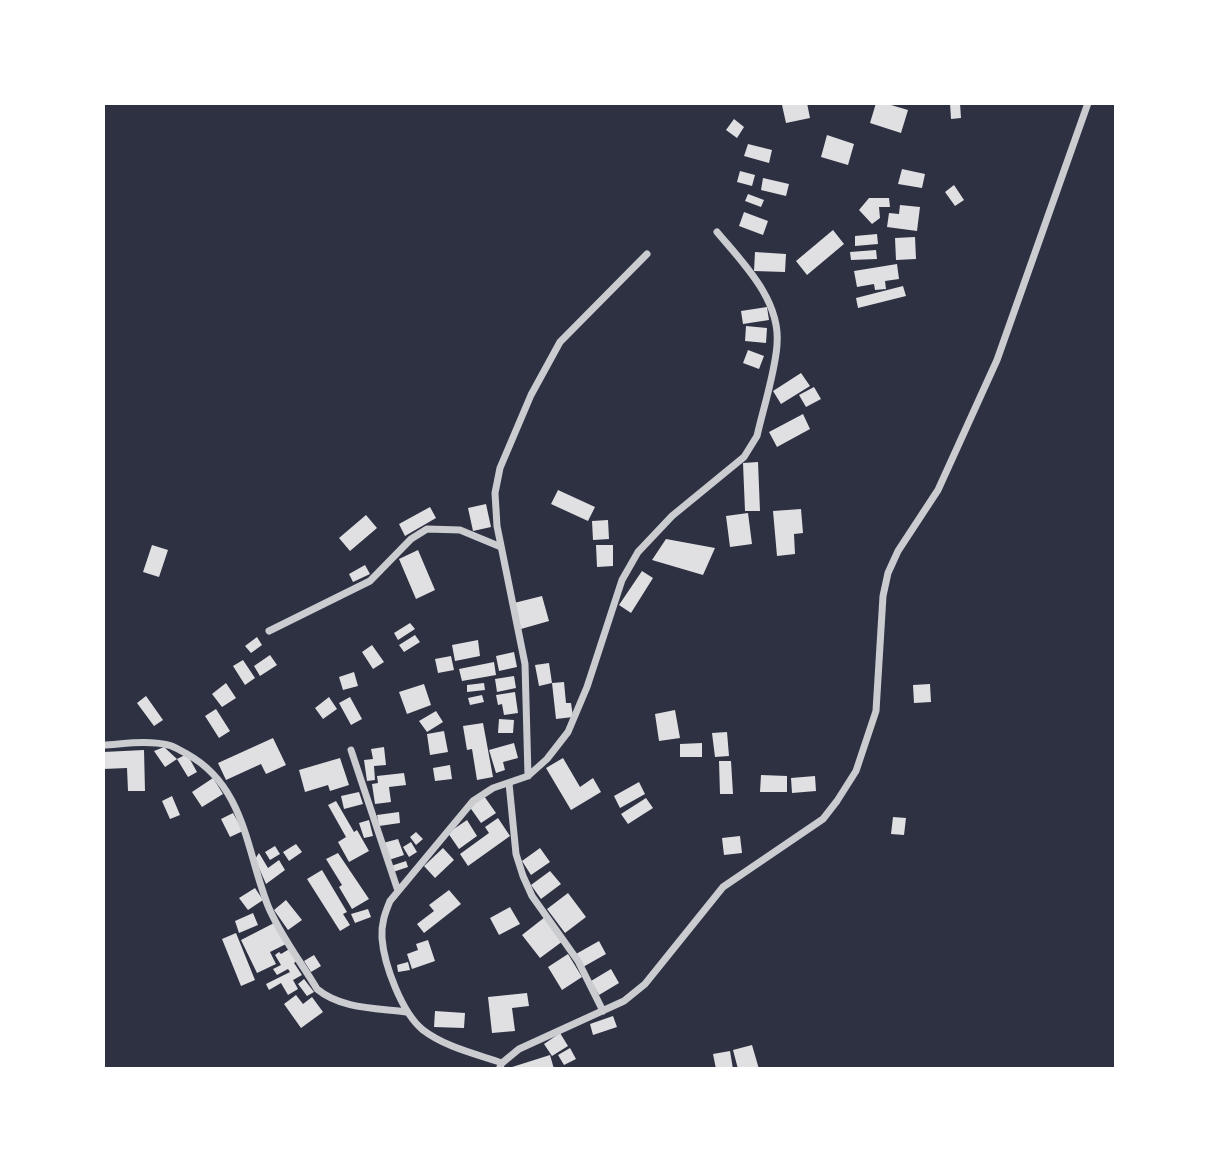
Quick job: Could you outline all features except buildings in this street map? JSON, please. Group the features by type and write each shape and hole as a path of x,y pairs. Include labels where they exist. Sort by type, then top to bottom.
{"street":[{"path":"716,232 755,277 767,299 776,325 778,344 757,436 744,457 672,516 638,552 622,580 587,687 568,732 548,759 528,776 493,788 473,801 390,901 383,920 382,939 406,1012 422,1029 440,1041 501,1066 519,1049 624,1001 645,984 723,887 822,819 856,771 876,711 883,596 888,572 898,551 937,490 997,359 1088,103"},
{"path":"528,776 525,664 501,547 495,493 500,468 544,369 560,342 647,254"},
{"path":"269,631 370,581 411,539 427,529 460,530 501,547"},
{"path":"103,745 147,742 170,745 200,761 222,783 237,806 253,865 269,909 317,989 329,999 342,1003 406,1012"},
{"path":"351,750 398,891"},
{"path":"509,783 516,853 523,876 532,896 578,961 603,1011"}]}
